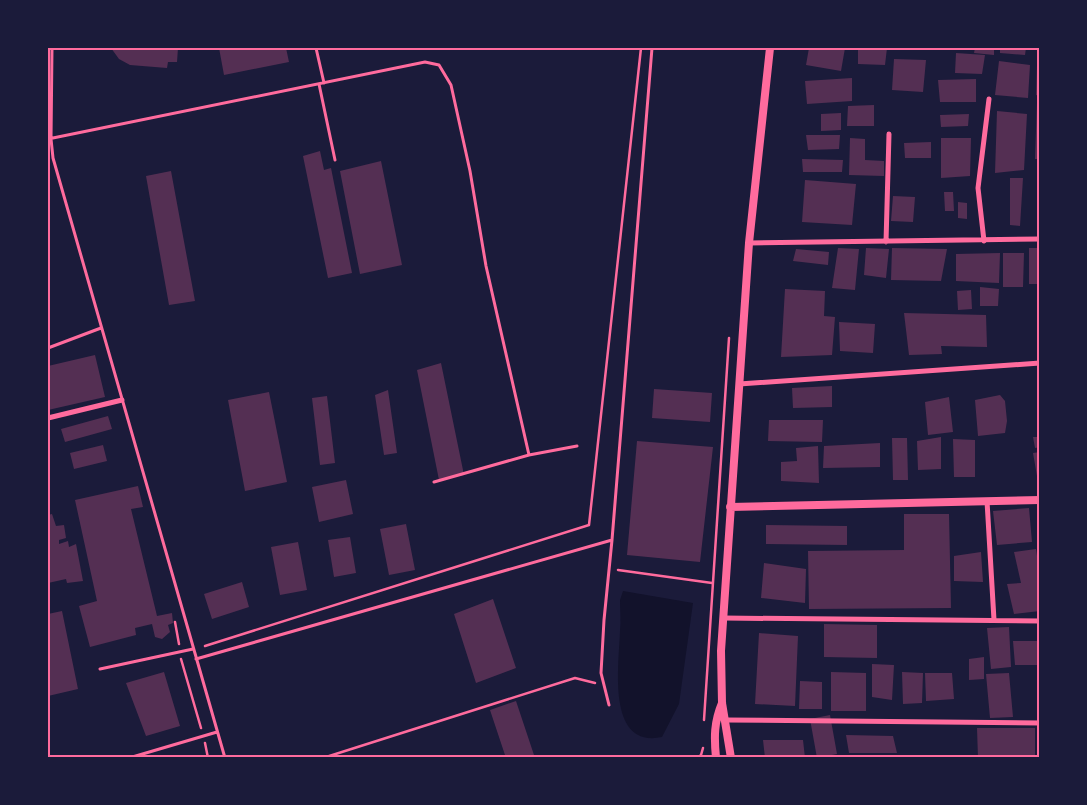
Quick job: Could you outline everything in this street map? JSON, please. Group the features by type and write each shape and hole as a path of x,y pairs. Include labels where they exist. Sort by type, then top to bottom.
{"street":[{"path":"731,758 722,703 723,618 749,242 770,48"},
{"path":"984,241 978,188 989,99"},
{"path":"886,242 889,134"},
{"path":"749,242 1040,239"},
{"path":"739,384 1040,363"},
{"path":"48,418 122,400"},
{"path":"730,507 1040,500"},
{"path":"987,501 994,620"},
{"path":"723,618 1040,621"},
{"path":"716,758 715,720 722,703"},
{"path":"726,720 1040,723"}],"lane":[{"path":"52,48 49,139 53,158 225,758"},
{"path":"316,48 324,83"},
{"path":"609,705 602,673 604,620 652,48"},
{"path":"49,139 429,61 440,65 446,74 470,171 486,266 529,455"},
{"path":"319,84 336,160"},
{"path":"48,348 101,328"},
{"path":"434,482 529,455 577,446"},
{"path":"196,659 612,540"},
{"path":"100,669 193,649"},
{"path":"129,758 217,732"}],"path":[{"path":"200,647 589,525 641,48"},
{"path":"704,726 729,338"},
{"path":"609,569 712,584"},
{"path":"323,758 575,678 594,682 609,705"},
{"path":"698,758 701,755 703,743"}],"shaded area":[{"path":"623,591 693,603 679,704 662,737 644,737 632,730 624,717 618,682 620,600"}],"building":[{"path":"111,48 178,48 177,62 168,62 167,68 130,65 119,59"},
{"path":"219,48 286,48 289,62 224,75"},
{"path":"809,48 845,48 841,71 806,65"},
{"path":"858,48 887,48 885,65 858,64"},
{"path":"975,48 994,48 994,55 974,53"},
{"path":"1000,48 1026,48 1025,55 1000,53"},
{"path":"956,53 985,55 982,74 955,73"},
{"path":"894,59 926,60 923,92 892,90"},
{"path":"999,61 1030,65 1028,98 995,95"},
{"path":"1037,65 1040,65 1040,96 1036,95"},
{"path":"852,78 852,101 807,104 805,81"},
{"path":"976,79 976,102 940,102 938,80"},
{"path":"1037,102 1040,102 1040,159 1035,159"},
{"path":"874,105 874,126 847,126 848,106"},
{"path":"997,111 1027,114 1024,170 995,173"},
{"path":"841,113 841,130 821,131 821,114"},
{"path":"969,114 968,126 941,127 940,115"},
{"path":"806,135 840,135 839,149 808,150"},
{"path":"850,138 865,139 865,160 884,161 884,176 849,175"},
{"path":"941,138 971,138 970,176 941,178"},
{"path":"931,142 931,158 905,158 904,143"},
{"path":"320,151 324,170 331,168 352,273 328,278 303,156"},
{"path":"802,159 843,160 842,172 803,172"},
{"path":"381,161 402,265 360,274 340,171"},
{"path":"171,171 195,301 169,305 146,176"},
{"path":"1010,178 1023,178 1020,226 1010,225"},
{"path":"805,180 856,184 852,225 802,222"},
{"path":"944,192 953,192 954,211 945,211"},
{"path":"893,196 915,197 913,222 891,221"},
{"path":"958,202 967,203 967,219 958,218"},
{"path":"838,248 859,249 855,290 832,288"},
{"path":"866,248 889,249 886,278 864,275"},
{"path":"892,248 947,249 941,281 891,280"},
{"path":"1029,248 1040,248 1040,284 1029,284"},
{"path":"796,249 829,252 828,265 793,261"},
{"path":"1000,253 999,283 956,281 956,254"},
{"path":"1003,253 1024,253 1023,287 1003,287"},
{"path":"980,287 999,289 998,306 980,306"},
{"path":"785,289 825,291 824,316 835,317 832,355 781,357"},
{"path":"971,290 972,309 958,310 957,291"},
{"path":"904,313 986,315 987,347 941,346 942,354 909,355"},
{"path":"839,322 875,324 873,353 840,351"},
{"path":"95,355 105,397 48,410 48,366"},
{"path":"441,363 464,475 439,480 417,370"},
{"path":"832,386 832,407 793,408 792,388"},
{"path":"654,389 712,393 710,422 652,418"},
{"path":"388,390 397,453 384,455 375,395"},
{"path":"269,392 287,482 245,491 228,400"},
{"path":"1000,395 1005,401 1007,421 1005,433 978,436 975,400"},
{"path":"327,396 335,463 320,465 312,398"},
{"path":"949,397 953,432 928,435 925,402"},
{"path":"108,416 112,429 65,442 61,429"},
{"path":"769,420 823,420 822,442 768,441"},
{"path":"941,437 941,469 918,470 917,441"},
{"path":"1033,437 1040,437 1040,447 1035,448"},
{"path":"892,438 907,438 908,480 893,480"},
{"path":"953,439 975,440 975,477 954,477"},
{"path":"637,441 713,447 700,562 627,555"},
{"path":"880,443 880,467 823,468 824,446"},
{"path":"103,445 107,461 74,469 70,453"},
{"path":"818,446 819,483 781,481 781,462 797,461 796,448"},
{"path":"1040,452 1040,475 1037,476 1033,453"},
{"path":"346,480 353,514 319,522 312,487"},
{"path":"138,486 143,507 131,509 157,616 172,613 173,623 168,625 170,632 162,639 155,637 152,624 135,628 136,635 90,647 79,606 97,601 75,500"},
{"path":"1029,508 1032,542 997,545 993,511"},
{"path":"52,514 56,526 64,525 66,538 59,540 59,544 68,541 69,547 76,544 83,581 67,583 66,579 48,583 48,515"},
{"path":"904,514 949,514 951,608 809,609 808,551 904,550"},
{"path":"406,524 415,570 389,575 380,529"},
{"path":"766,525 847,526 847,545 766,544"},
{"path":"350,537 356,573 334,577 328,540"},
{"path":"298,542 307,590 280,595 271,547"},
{"path":"1036,549 1040,576 1040,611 1014,614 1007,584 1021,583 1014,552"},
{"path":"981,552 983,582 954,581 954,556"},
{"path":"764,563 806,569 805,603 761,598"},
{"path":"242,582 249,607 212,619 204,594"},
{"path":"493,599 516,668 476,683 454,614"},
{"path":"62,611 78,689 48,696 48,614"},
{"path":"824,624 877,625 877,658 824,657"},
{"path":"1009,627 1011,667 991,669 987,628"},
{"path":"759,633 798,636 795,706 755,704"},
{"path":"1013,641 1040,641 1040,665 1015,665"},
{"path":"984,657 984,679 969,680 969,659"},
{"path":"872,664 894,665 892,700 872,697"},
{"path":"164,672 180,726 146,736 126,683"},
{"path":"831,672 866,673 866,711 831,711"},
{"path":"902,672 923,673 922,703 903,704"},
{"path":"925,673 952,673 954,699 926,701"},
{"path":"1009,673 1013,717 990,718 986,674"},
{"path":"800,681 822,682 822,709 799,709"},
{"path":"516,701 535,758 506,758 490,710"},
{"path":"830,715 837,754 817,758 810,719"},
{"path":"977,728 1035,728 1035,758 978,758"},
{"path":"846,735 893,736 897,753 849,753"},
{"path":"763,740 803,740 805,758 765,758"}]}
